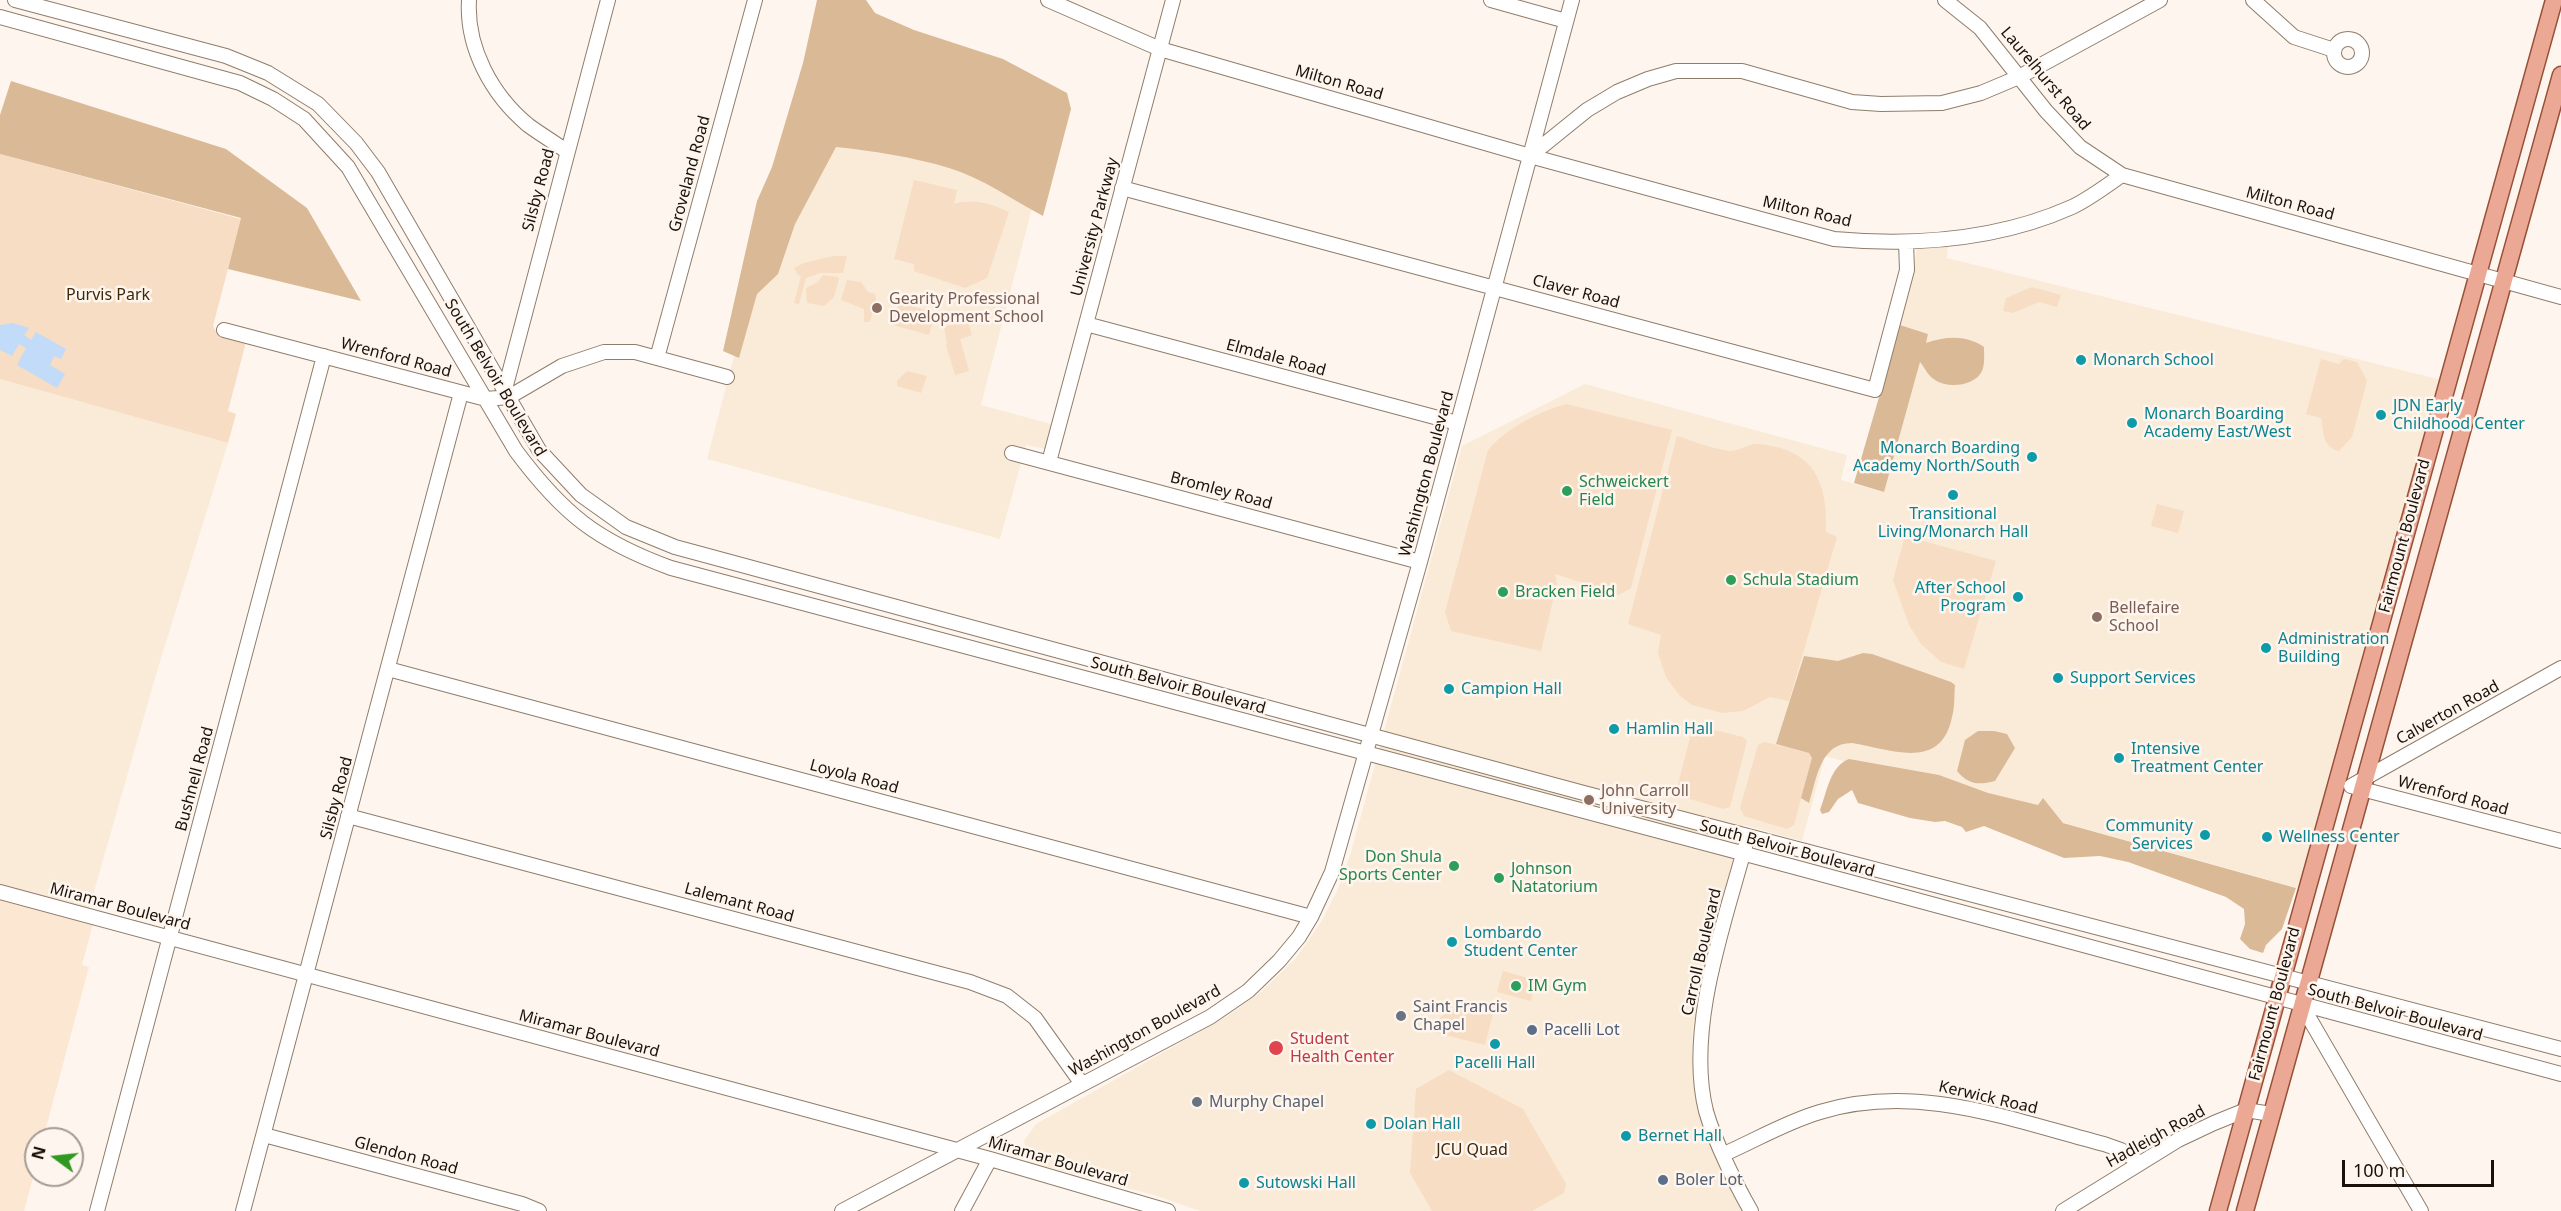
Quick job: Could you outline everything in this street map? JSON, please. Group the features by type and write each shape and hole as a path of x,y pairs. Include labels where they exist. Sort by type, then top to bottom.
{"main road":[{"name":"Fairmount Boulevard","path":"2245,1211 2307,984 2353,784 2409,521 2554,0"},
{"name":"Fairmount Boulevard","path":"2218,1211 2282,977 2353,784 2433,528 2561,75"},
{"path":"2409,521 2433,528"}],"street":[{"name":"South Belvoir Boulevard","path":"15,0 226,56 268,73 318,104 356,143 378,172 539,450 581,495 626,527 675,547 908,611 1748,836 2561,1049"},
{"path":"468,0 468,16 473,39 491,86 527,124 567,151"},
{"name":"Silsby Road","path":"507,393 567,151 608,0"},
{"name":"Groveland Road","path":"657,358 755,0"},
{"name":"Milton Road","path":"1048,0 1160,49 1530,156 1834,239 1881,243 1978,236 2073,207 2122,176 2561,297"},
{"name":"University Parkway","path":"1049,462 1173,0"},
{"path":"1491,0 1566,21"},
{"name":"Washington Boulevard","path":"842,1211 1210,1017 1248,991 1279,961 1299,937 1332,872 1420,562 1572,0"},
{"name":"Laurelhurst Road","path":"1945,0 1980,28 2046,111 2080,147 2122,176"},
{"path":"1530,156 1587,110 1617,92 1648,78 1676,71 1742,71 1852,102 1942,103 1981,93 2019,77 2160,0"},
{"path":"2253,0 2294,37 2334,50"},
{"name":"South Belvoir Boulevard","path":"0,17 240,83 273,99 304,119 348,167 516,451 539,482 575,519 633,554 671,568 2561,1074"},
{"name":"Claver Road","path":"1122,188 1875,390 1907,270 1906,242"},
{"name":"Elmdale Road","path":"1086,324 1457,423"},
{"name":"Wrenford Road","path":"224,330 486,399 507,393 591,354 629,351 727,377"},
{"name":"Bushnell Road","path":"97,1211 324,356"},
{"name":"Silsby Road","path":"243,1211 461,393"},
{"name":"Bromley Road","path":"1012,453 1420,562"},
{"path":"902,630 908,611"},
{"name":"Calverton Road","path":"2353,784 2561,668"},
{"name":"Loyola Road","path":"388,669 1311,917"},
{"name":"Wrenford Road","path":"2353,784 2561,841"},
{"name":"Lalemant Road","path":"348,816 970,982 1007,996 1035,1018 1082,1084"},
{"name":"Carroll Boulevard","path":"1748,836 1708,986 1700,1055 1707,1111 1738,1187 1751,1211"},
{"name":"Miramar Boulevard","path":"0,892 990,1159 1168,1211"},
{"path":"2301,1004 2421,1211"},
{"name":"Kerwick Road","path":"1724,1154 1818,1112 1857,1104 1917,1100 1958,1106 2104,1144 2121,1150 2140,1163"},
{"path":"2246,1110 2271,1114"},
{"name":"Hadleigh Road","path":"2063,1211 2178,1140 2246,1110"},
{"name":"Glendon Road","path":"264,1135 522,1204 539,1211"},
{"path":"963,1211 990,1159"}],"shaded area":[{"path":"817,0 866,0 875,13 914,30 1003,59 1067,93 1071,109 1043,216 985,183 949,168 893,155 836,147 795,224 778,274 757,294 739,358 723,351 757,201 772,167 803,63"},
{"name":"Gearity Professional Development School","path":"824,14 1060,100 981,405 1051,424 1045,449 1026,445 1000,539 707,459"},
{"path":"11,81 226,149 307,208 361,301 228,269 241,218 0,154 0,115"},
{"path":"1948,246 1947,258 2442,380 2301,889 1825,756 1802,841 1743,825 1693,1028 1692,1056 1707,1132 1721,1170 1743,1211 1200,1211 1154,1195 1028,1162 1024,1141 1036,1124 1226,1017 1261,992 1296,958 1321,922 1337,891 1351,852 1462,446 1585,384 1847,455 1841,480 1883,492 1928,334 1900,325 1917,248"},
{"path":"1900,325 1928,334 1926,343 1956,338 1971,340 1984,347 1984,363 1982,371 1974,380 1954,385 1935,380 1920,362 1884,492 1854,483"},
{"path":"0,379 228,443 158,668 87,916 0,892"},
{"path":"1863,653 1872,654 1955,685 1953,713 1946,734 1937,745 1926,751 1912,753 1852,743 1833,749 1826,755 1818,773 1809,803 1801,798 1812,758 1809,753 1776,744 1804,656 1838,661"},
{"path":"1978,731 2007,734 2015,748 1995,781 1974,783 1957,771 1965,740"},
{"path":"1849,759 1939,775 1988,793 2038,805 2043,798 2063,823 2296,888 2282,929 2266,945 2263,953 2250,949 2240,939 2245,924 2244,909 2226,897 2128,862 2100,856 2064,858 1984,826 1966,832 1962,827 1945,821 1935,822 1910,818 1858,803 1852,790 1838,799 1829,812 1822,814 1820,810 1833,773 1837,767"},
{"path":"0,899 93,924 82,965 89,967 46,1127 24,1127 24,1187 31,1187 24,1211 0,1211"}],"green space":[{"name":"Purvis Park","path":"0,154 241,219 213,326 217,333 246,342 228,411 236,414 228,443 0,379"},
{"path":"914,180 957,190 954,204 982,203 1009,212 987,278 965,288 914,271 914,264 894,259"},
{"path":"833,256 847,256 843,273 820,273 806,278 799,304 794,303 801,276 794,268 804,263"},
{"path":"823,275 839,279 834,297 824,306 807,303 806,288 818,282"},
{"path":"847,280 861,282 868,292 875,294 876,299 870,322 864,322 864,309 841,300"},
{"path":"2032,287 2061,295 2057,307 2039,302 2013,313 2003,311 2006,298"},
{"path":"899,302 935,313 929,335 893,325"},
{"path":"967,319 972,335 960,339 969,371 955,375 946,345 944,327"},
{"path":"2321,359 2339,364 2344,359 2357,362 2367,381 2352,437 2339,451 2327,443 2321,418 2306,414"},
{"path":"907,371 927,376 921,393 897,386 897,381"},
{"name":"Schweickert Field","path":"1566,404 1672,430 1631,588 1619,595 1555,574 1557,584 1541,651 1451,631 1445,612 1488,450 1505,434 1524,422"},
{"name":"Schula Stadium","path":"1677,436 1730,451 1757,444 1792,452 1804,460 1820,483 1824,497 1826,532 1837,537 1789,701 1770,697 1743,711 1722,713 1692,705 1679,695 1666,677 1658,653 1661,635 1628,624"},
{"path":"2157,504 2184,511 2178,533 2151,526"},
{"path":"1905,536 1996,561 1964,669 1941,662 1921,644 1909,625 1893,580"},
{"path":"1698,726 1743,737 1747,741 1730,807 1723,809 1680,796 1676,792 1692,730"},
{"path":"1765,742 1809,753 1812,758 1794,825 1787,829 1744,816 1740,808 1758,745"},
{"name":"IM Gym","path":"1503,971 1535,980 1531,1001 1497,992"},
{"path":"1480,1002 1496,1002 1485,1045 1433,1032 1439,1019 1451,1010"},
{"name":"JCU Quad","path":"1449,1070 1523,1109 1566,1184 1564,1193 1532,1211 1432,1211 1410,1173 1416,1089"}],"water":[{"path":"13,323 29,328 24,335 31,340 36,332 66,349 61,359 54,356 50,365 65,374 57,388 17,365 26,348 19,344 12,356 0,350 0,325"}],"place":[{"name":"Gearity Professional Development School","path":"877,308"},
{"name":"Monarch School","path":"2081,360"},
{"name":"JDN Early Childhood Center","path":"2381,415"},
{"name":"Monarch Boarding Academy East/West","path":"2132,423"},
{"name":"Monarch Boarding Academy North/South","path":"2032,457"},
{"name":"Schweickert Field","path":"1567,491"},
{"name":"Transitional Living/Monarch Hall","path":"1953,495"},
{"name":"Schula Stadium","path":"1731,580"},
{"name":"Bracken Field","path":"1503,592"},
{"name":"After School Program","path":"2018,597"},
{"name":"Bellefaire School","path":"2097,617"},
{"name":"Administration Building","path":"2266,648"},
{"name":"Support Services","path":"2058,678"},
{"name":"Campion Hall","path":"1449,689"},
{"name":"Hamlin Hall","path":"1614,729"},
{"name":"Intensive Treatment Center","path":"2119,758"},
{"name":"John Carroll University","path":"1589,800"},
{"name":"Community Services","path":"2205,835"},
{"name":"Wellness Center","path":"2267,837"},
{"name":"Don Shula Sports Center","path":"1454,866"},
{"name":"Johnson Natatorium","path":"1499,878"},
{"name":"Lombardo Student Center","path":"1452,942"},
{"name":"IM Gym","path":"1516,986"},
{"name":"Saint Francis Chapel","path":"1401,1016"},
{"name":"Pacelli Lot","path":"1532,1030"},
{"name":"Pacelli Hall","path":"1495,1044"},
{"name":"Student Health Center","path":"1276,1048"},
{"name":"Murphy Chapel","path":"1197,1102"},
{"name":"Dolan Hall","path":"1371,1124"},
{"name":"Bernet Hall","path":"1626,1136"},
{"name":"Boler Lot","path":"1663,1180"},
{"name":"Sutowski Hall","path":"1244,1183"}]}
